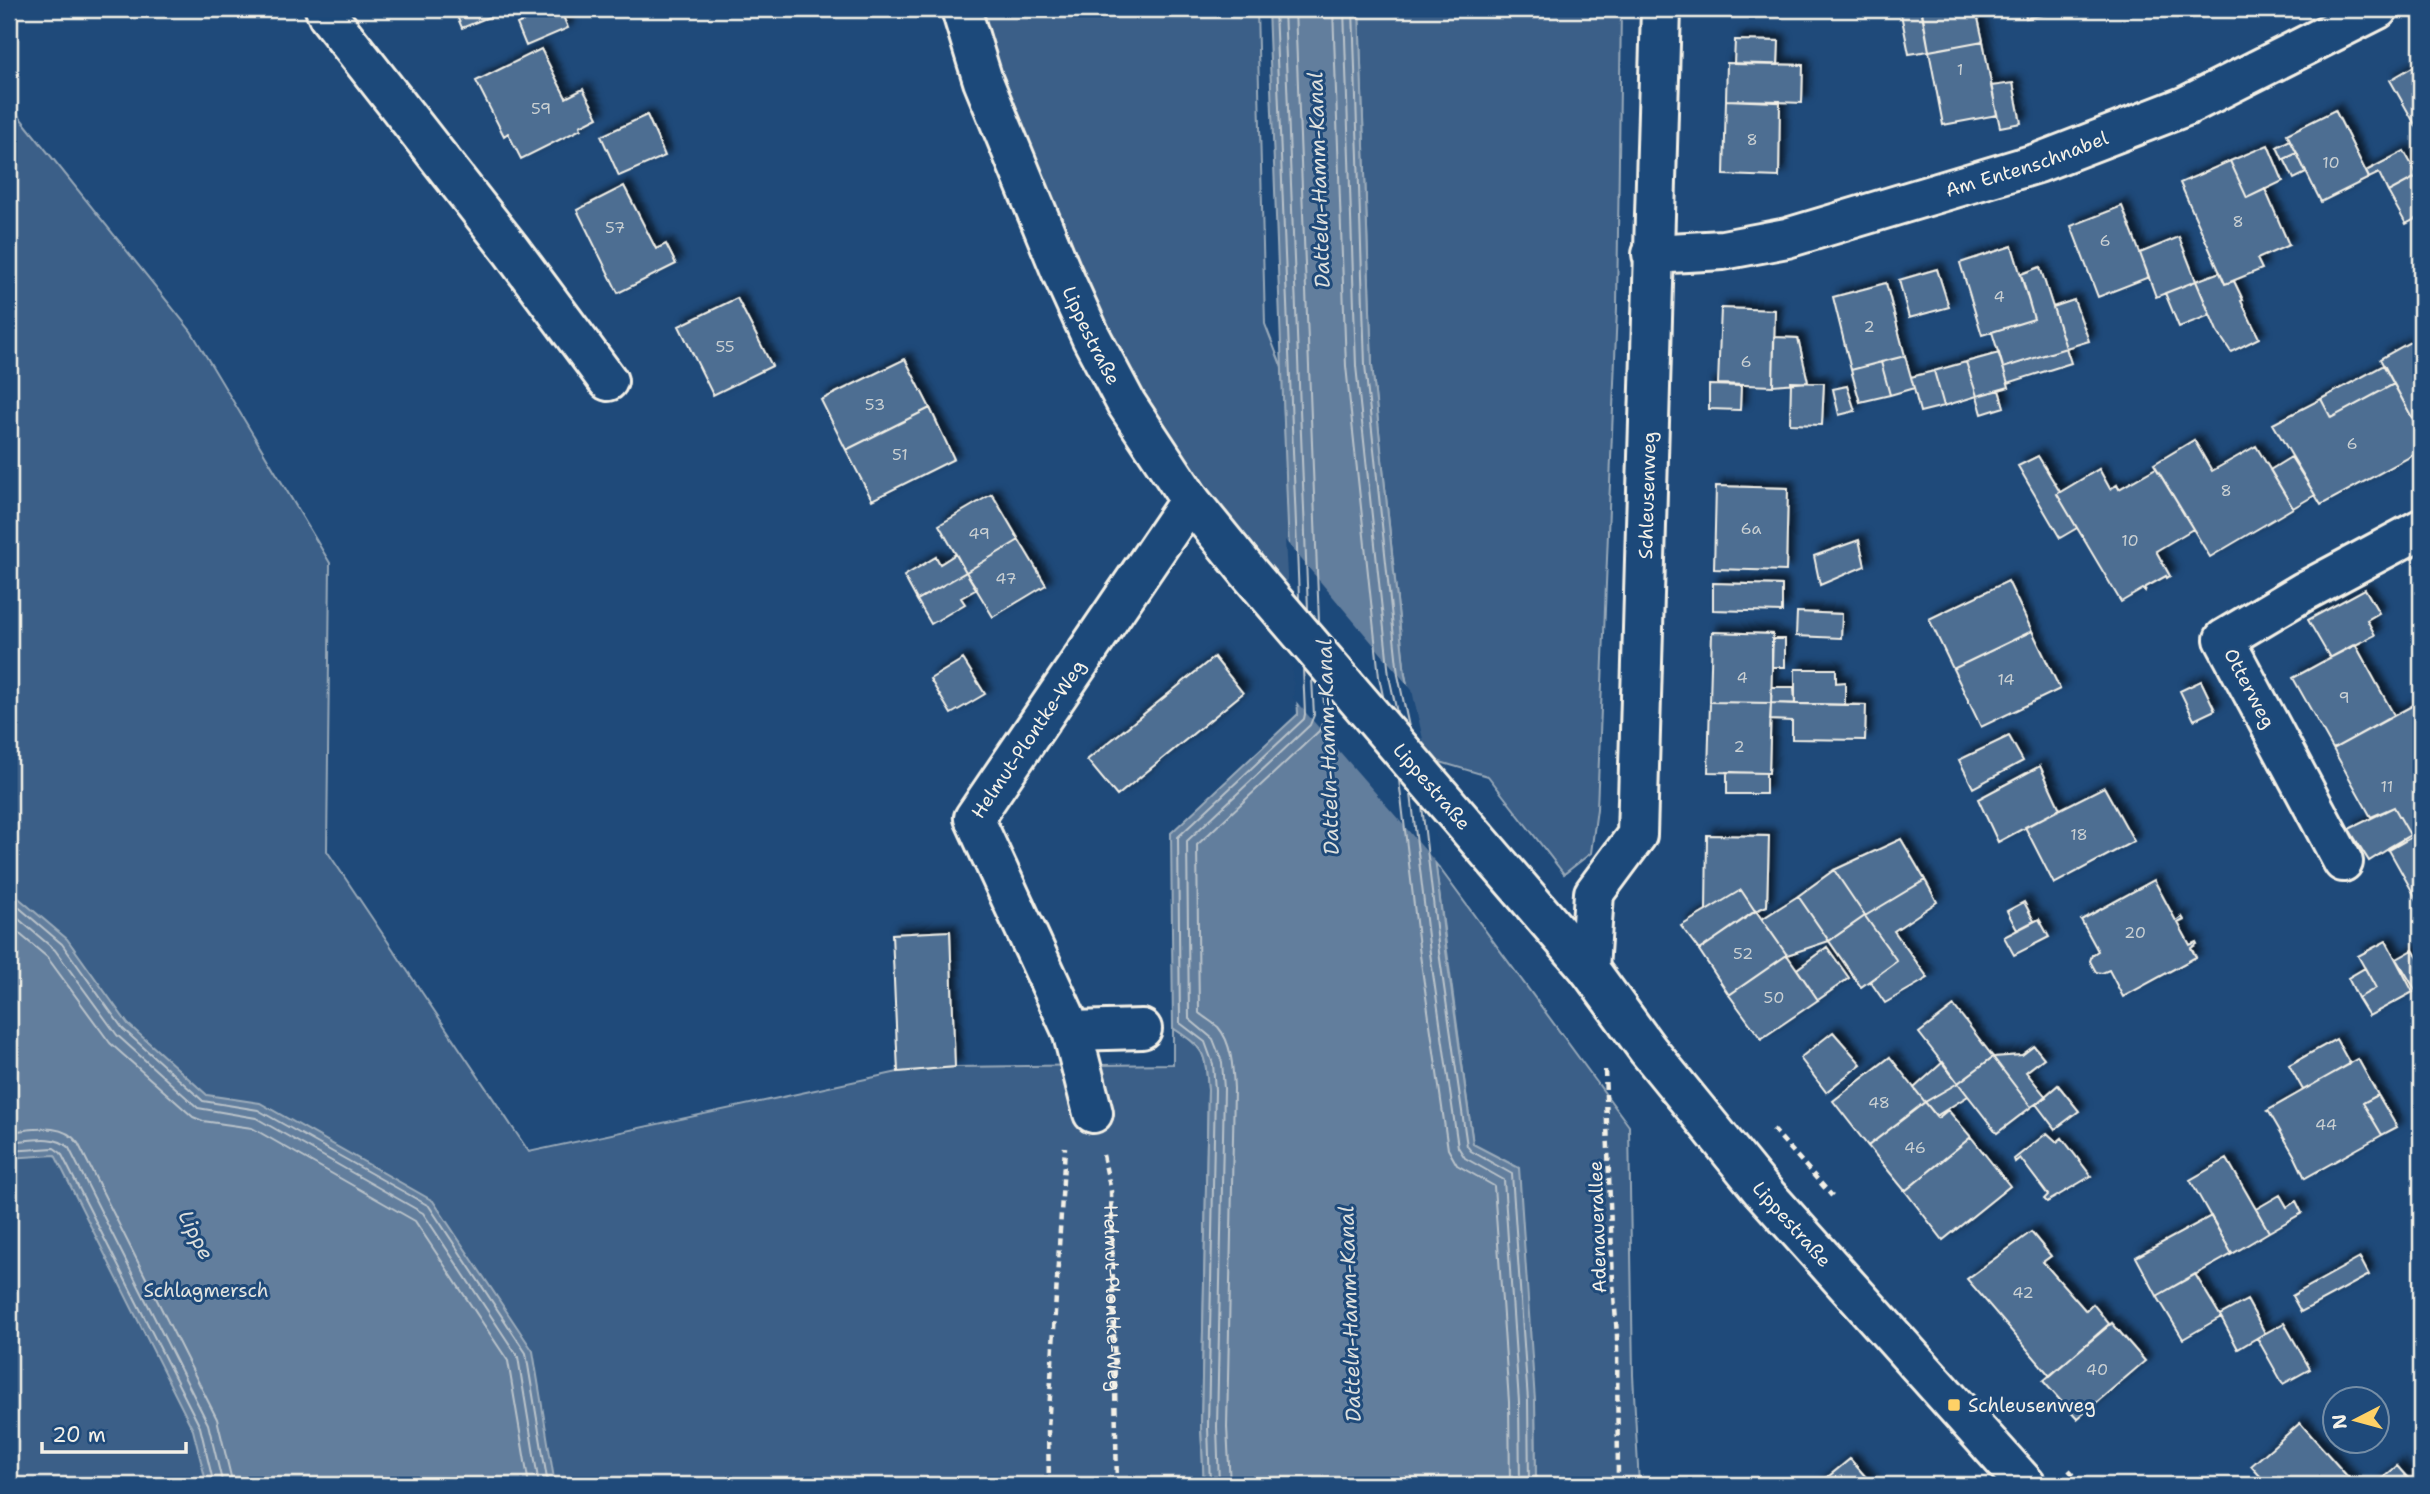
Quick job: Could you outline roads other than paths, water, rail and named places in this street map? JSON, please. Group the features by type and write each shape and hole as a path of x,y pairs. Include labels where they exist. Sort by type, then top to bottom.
{"street":[{"path":"325,9 511,250 608,381"},
{"name":"Lippestraße","path":"961,9 988,93 1091,337 1126,403 1190,499 1250,574 1589,969 1648,1050 1760,1188 2026,1485"},
{"name":"Schleusenweg","path":"1589,969 1594,893 1637,835 1661,9"},
{"name":"Am Entenschnabel","path":"1652,254 1723,250 1787,239 2038,163 2186,106 2378,9"},
{"name":"Helmut-Plontke-Weg","path":"1093,1113 1072,1031 974,818 1190,499"},
{"name":"Otterweg","path":"2343,862 2224,639 2302,592 2421,529"},
{"path":"1072,1031 1142,1029"}],"water":[{"name":"Datteln-Hamm-Kanal","path":"1268,9 1359,9 1372,365 1405,675 1423,757 1473,1144 1519,1168 1535,1401 1536,1485 1204,1485 1201,1427 1208,1090 1206,1067 1201,1052 1192,1041 1173,1028 1171,833 1298,714 1289,552"},
{"name":"Schlagmersch","path":"9,890 67,939 128,1024 207,1095 260,1103 433,1201 533,1351 555,1485 207,1485 193,1430 55,1155 9,1158"}],"place":[{"name":"Schleusenweg","path":"1954,1405"}],"water label":[{"name":"Lippe","path":"196,1235"}]}
